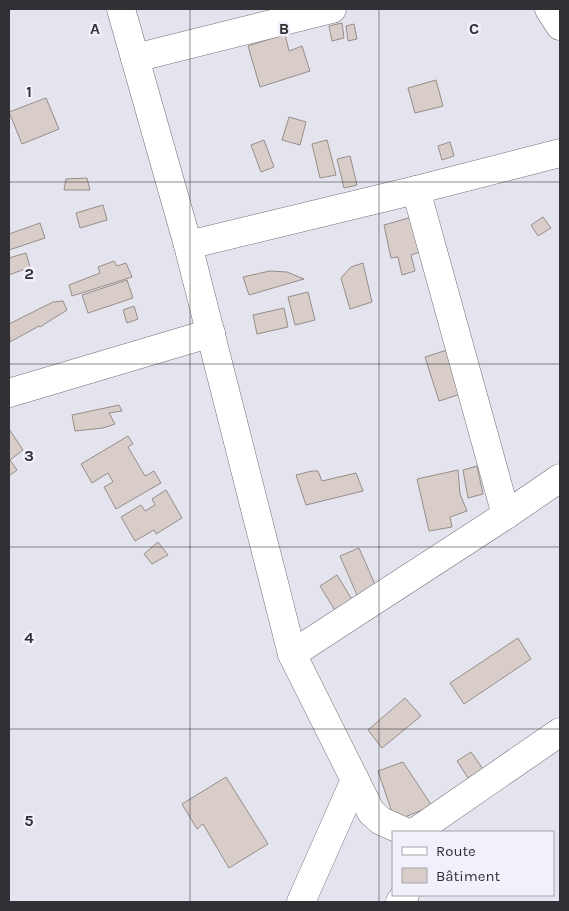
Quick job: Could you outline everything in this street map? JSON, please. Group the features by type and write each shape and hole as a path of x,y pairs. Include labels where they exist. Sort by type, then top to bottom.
{"street":[{"path":"121,9 188,244 292,654 371,812 381,821 404,831"},
{"path":"135,58 332,9"},
{"path":"549,9 560,26"},
{"path":"188,244 416,190 560,153"},
{"path":"416,190 506,516"},
{"path":"9,393 211,333"},
{"path":"292,654 506,516 560,478"},
{"path":"416,831 560,732"},
{"path":"303,901 355,780"}],"building":[{"path":"342,23 344,38 332,41 329,26"},
{"path":"354,24 357,39 348,41 346,26"},
{"path":"285,34 289,51 302,46 310,71 260,87 248,46"},
{"path":"436,80 443,106 415,113 408,88"},
{"path":"46,98 59,129 22,144 9,112"},
{"path":"289,117 306,122 300,145 282,140"},
{"path":"264,140 274,167 261,172 251,145"},
{"path":"327,140 336,175 320,178 312,144"},
{"path":"450,142 454,156 442,160 438,146"},
{"path":"350,156 357,185 344,188 337,159"},
{"path":"87,178 90,190 64,190 66,179"},
{"path":"103,205 107,220 80,228 76,213"},
{"path":"412,217 420,252 411,255 415,271 402,275 398,257 391,258 384,225"},
{"path":"543,217 551,228 538,236 531,225"},
{"path":"40,223 45,238 9,250 9,234"},
{"path":"26,253 30,267 9,275 9,258"},
{"path":"114,261 117,266 126,263 132,277 72,296 69,285 100,273 98,267"},
{"path":"363,263 372,302 350,309 341,278 351,267"},
{"path":"270,271 287,272 304,279 249,295 243,277"},
{"path":"127,280 133,298 88,313 82,295"},
{"path":"308,292 315,320 295,325 288,297"},
{"path":"63,301 67,310 40,327 10,342 9,324 53,302"},
{"path":"134,306 138,319 127,323 123,310"},
{"path":"284,308 288,327 257,334 253,315"},
{"path":"447,350 461,394 439,401 425,357"},
{"path":"119,405 122,411 109,413 115,424 103,428 75,431 72,415"},
{"path":"9,429 23,450 10,460 17,470 9,476"},
{"path":"128,436 133,444 128,447 145,476 154,471 161,483 116,509 104,487 113,482 108,473 92,483 81,464"},
{"path":"477,466 483,494 468,498 463,470"},
{"path":"458,470 460,494 467,511 450,517 452,527 429,531 417,479"},
{"path":"318,471 322,481 356,473 363,491 306,505 296,475"},
{"path":"166,490 182,518 156,534 154,530 135,541 121,517 141,505 145,511 155,505 152,499"},
{"path":"158,542 168,555 152,564 144,554"},
{"path":"359,548 376,587 357,595 340,556"},
{"path":"337,575 353,601 336,612 320,586"},
{"path":"518,638 531,659 464,704 450,683"},
{"path":"405,698 421,716 382,748 368,730"},
{"path":"471,752 483,769 468,778 457,761"},
{"path":"403,762 432,806 395,821 378,771"},
{"path":"226,777 268,844 229,868 203,824 197,829 182,804"}]}
